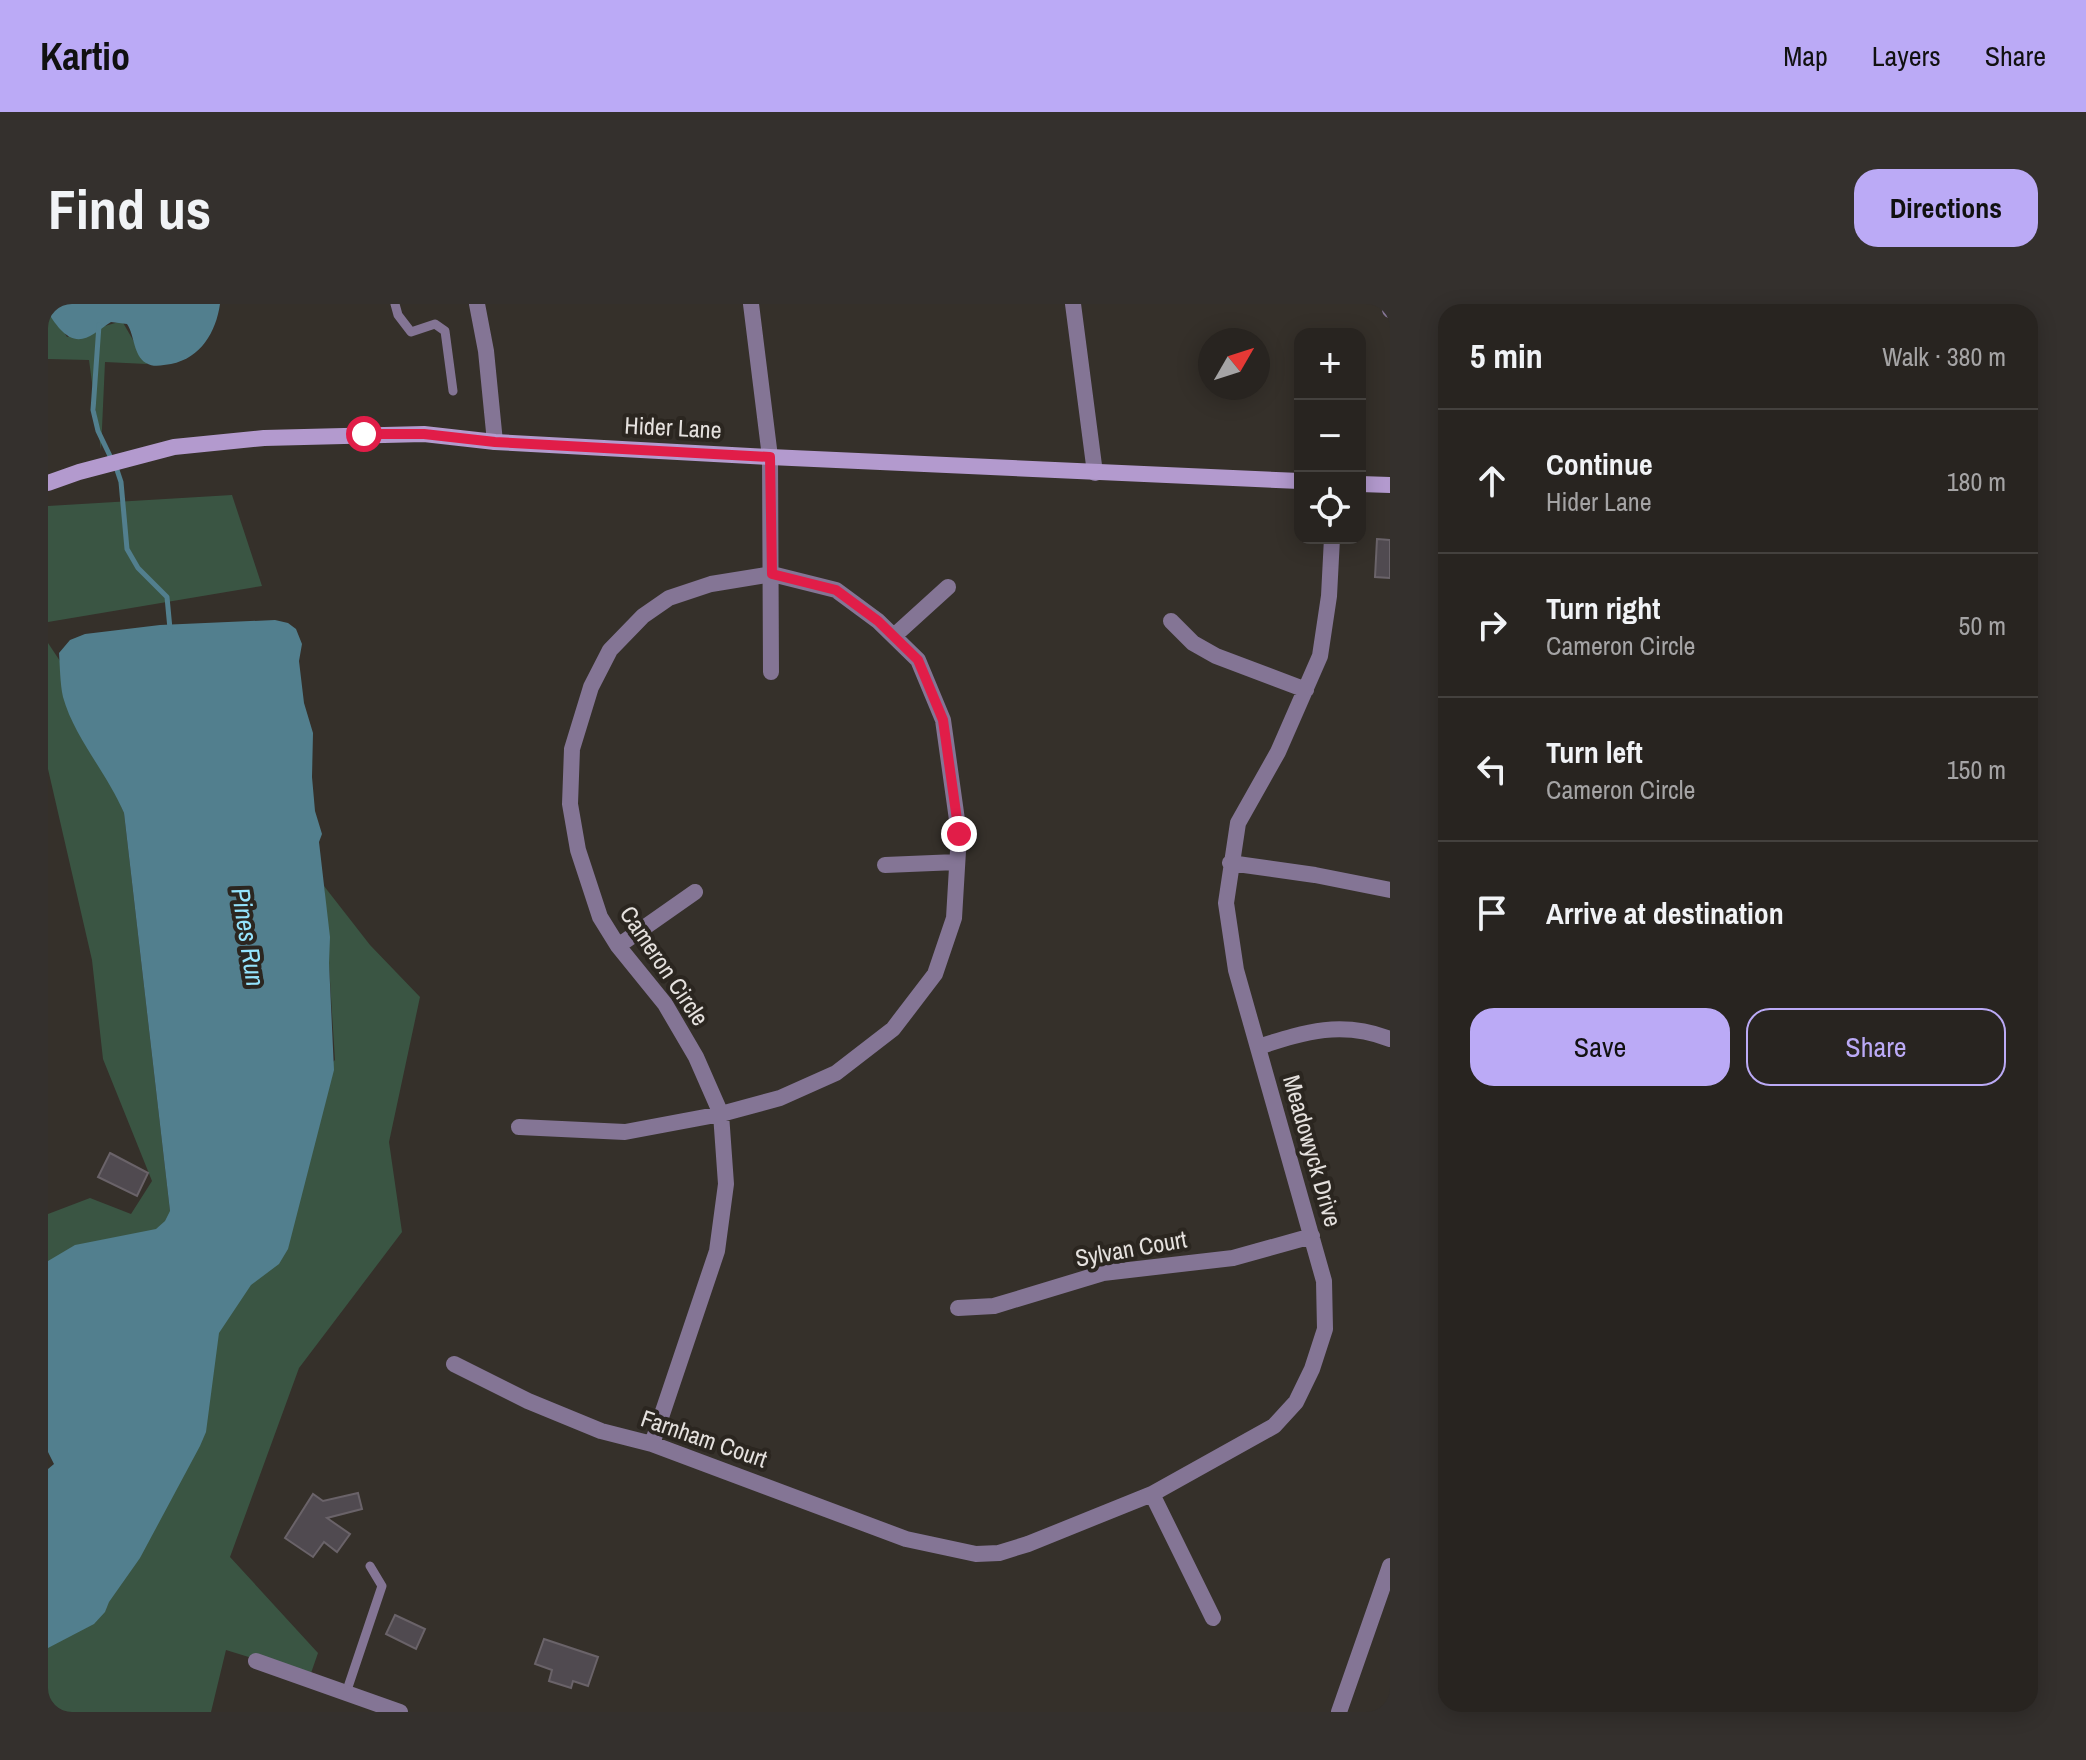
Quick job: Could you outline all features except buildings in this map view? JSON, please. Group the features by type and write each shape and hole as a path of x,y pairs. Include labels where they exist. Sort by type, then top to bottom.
{"street":[{"path":"477,304 486,351 495,442"},
{"path":"751,304 770,457 771,672"},
{"path":"1073,304 1095,473"},
{"name":"Hider Lane","path":"48,483 174,447 264,438 424,434 495,442 770,457 1294,481"},
{"path":"1366,484 1390,485"},
{"name":"Meadowyck Drive","path":"943,1548 976,1554 999,1553 1152,1494 1274,1426 1296,1402 1312,1369 1325,1329 1324,1281 1234,956 1226,903 1238,823 1278,752 1320,656 1329,596 1332,544"},
{"name":"Cameron Circle","path":"652,1444 717,1251 726,1184 721,1114 696,1057 665,1004 618,946 600,917 582,864 570,804 572,749 591,687 610,650 643,616 669,598 711,584 772,574 836,590 878,621 918,660 943,720 959,834 954,918 935,974 893,1029 836,1073 780,1098 721,1114"},
{"path":"894,636 948,587"},
{"path":"1171,621 1193,643 1216,656 1306,690"},
{"path":"885,865 957,862"},
{"path":"1230,863 1390,890"},
{"path":"618,946 695,892"},
{"path":"1258,1047 1305,1032 1337,1027 1390,1039"},
{"path":"519,1127 625,1132 721,1114"},
{"name":"Sylvan Court","path":"958,1308 994,1306 1103,1273 1233,1258 1312,1236"},
{"name":"Farnham Court","path":"454,1364 528,1401 601,1431 652,1444 906,1539 943,1548"},
{"path":"1152,1494 1213,1618"},
{"path":"1339,1712 1385,1598 1390,1566"},
{"path":"256,1661 400,1712"}],"lane":[{"path":"395,304 398,315 411,332 435,324 445,331 453,391"},
{"path":"346,1693 382,1586 370,1566"}],"green space":[{"path":"48,304 67,337 122,321 147,364 105,362 101,450 89,360 48,359"},
{"path":"232,495 262,586 48,622 48,506"},
{"path":"48,643 60,661 124,813 170,1211 335,1060 324,886 370,945 420,997 389,1142 402,1232 299,1368 230,1557 318,1653 310,1676 226,1650 211,1712 48,1712 48,1594 94,1624 48,1267 48,1214 90,1198 131,1214 152,1181 103,1059 92,960 48,769"}],"water":[{"path":"48,304 220,304 211,334 199,350 182,361 155,366 142,360 127,324 111,322 85,338 73,338 54,322"},
{"path":"275,620 296,629 302,644 299,661 304,703 313,733 312,777 315,811 322,834 319,842 330,937 334,1070 288,1249 279,1264 251,1285 219,1333 206,1432 200,1446 140,1558 105,1612 94,1624 48,1648 48,1469 54,1464 48,1452 48,1261 75,1245 156,1229 170,1211 124,813 68,712 62,692 59,653 70,640 85,634 160,625"}],"waterway":[{"name":"Pines Run","path":"99,325 93,410 98,431 111,458"},
{"name":"Pines Run","path":"116,467 121,482 127,549 138,568 167,597 170,629"}],"route":[{"path":"364,434 424,434 495,442 770,457 772,574 836,590 878,621 918,660 943,720 959,834"}]}
